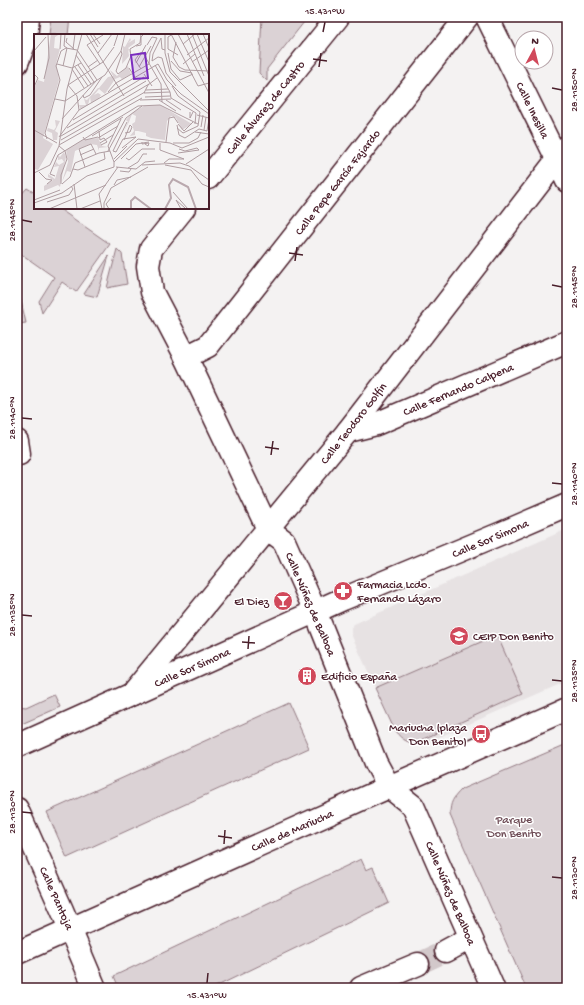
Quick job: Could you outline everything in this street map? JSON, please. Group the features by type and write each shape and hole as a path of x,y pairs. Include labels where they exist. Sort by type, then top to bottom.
{"street":[{"path":"17,63 26,39 28,17"},
{"name":"Calle Álvarez de Castro","path":"209,177 338,17"},
{"name":"Calle Pepe García Fajardo","path":"186,357 208,346 467,17"},
{"name":"Calle Inesilla","path":"487,17 562,153 567,181"},
{"name":"Calle Teodoro Golfin","path":"132,694 348,432 562,153"},
{"name":"Calle Núñez de Balboa","path":"183,209 151,249 148,266 152,292 186,357 268,529 284,541 315,611 376,763 389,787 413,806 493,988"},
{"name":"Calle Fernando Calpena","path":"348,432 376,424 567,342"},
{"name":"Calle Sor Simona","path":"17,746 315,611 567,505"},
{"name":"Calle de Mariucha","path":"17,953 70,928 567,709"},
{"name":"Calle Pantoja","path":"17,809 95,988"},
{"path":"446,951 470,938"},
{"path":"361,988 418,964"}],"shaded area":[{"name":"CEIP Don Benito","path":"567,529 567,681 428,742 416,744 409,743 402,739 395,731 351,634 351,628 354,624"}],"green space":[{"path":"51,17 70,17 68,34 49,34"},
{"path":"262,17 308,17 267,69 267,81 259,73"},
{"path":"27,188 34,192 34,209 59,209 110,244 76,292 62,282 42,313 39,301 54,277 17,251 17,199"},
{"path":"117,249 122,254 127,284 107,288"},
{"path":"109,256 97,297 84,294"},
{"path":"17,283 26,323 17,324"},
{"path":"497,635 523,694 421,740 422,743 410,742 400,737 395,731 375,688"},
{"path":"54,694 60,707 17,726 17,706 26,707"},
{"path":"289,703 309,748 67,858 47,812"},
{"name":"Parque Don Benito","path":"567,744 567,988 526,988 450,815 451,803 462,789"},
{"path":"361,859 366,870 373,867 389,903 213,988 119,988 114,976"}],"tunnel":[{"path":"418,964 446,951"}],"place":[{"name":"Farmacia Lcdo. Fernando Lázaro","path":"343,591"},
{"name":"El Diez","path":"283,601"},
{"name":"CEIP Don Benito","path":"459,636"},
{"name":"Edificio España","path":"307,676"},
{"name":"Mariucha (plaza Don Benito)","path":"481,734"}]}
